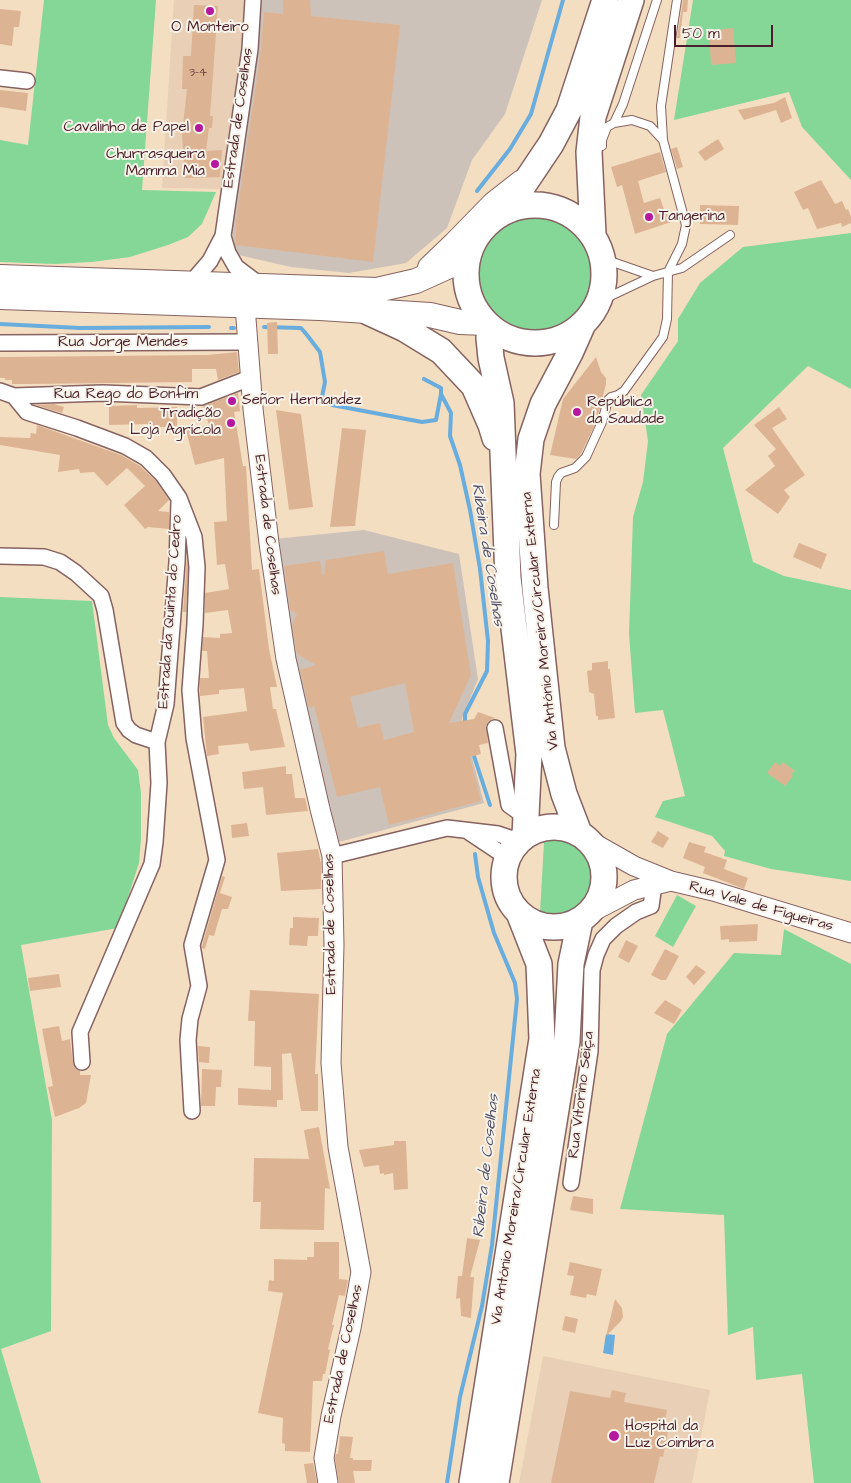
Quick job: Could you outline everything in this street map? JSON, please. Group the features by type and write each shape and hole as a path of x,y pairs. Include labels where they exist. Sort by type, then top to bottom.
{"highway":[{"path":"506,211 551,144 569,110 605,0"},
{"path":"593,234 595,188 589,152 594,116 630,0"},
{"path":"530,204 554,206 576,217 593,234 600,246 604,259 605,280 600,301 592,315 582,326 561,339 536,344 512,340 488,325 475,309 468,292 467,258 475,238 488,222 506,211 530,204"},
{"path":"368,312 405,329 441,351 474,386 491,425 504,472"},
{"name":"Via António Moreira/Circular Externa","path":"472,1483 542,1039 539,964 519,913 510,901 505,887 504,872 519,838 529,754 508,578 501,403 491,358 488,325"},
{"name":"Via António Moreira/Circular Externa","path":"496,1483 567,1041 571,964 585,917 599,900 604,885 604,869 599,854 584,837 564,794 552,748 534,588 527,474 531,439 543,404 582,326"},
{"path":"519,838 551,827 566,828 584,837"},
{"path":"519,913 532,922 548,927 564,927 585,917"}],"main road":[{"path":"416,281 456,244 494,204 531,176"},
{"path":"0,277 191,282 377,290 416,281 467,258"},
{"path":"0,297 320,308 430,315 460,322 488,325"}],"street":[{"name":"Estrada de Coselhas","path":"191,282 210,261 223,236 250,49 253,0"},
{"path":"0,78 26,81"},
{"name":"Estrada de Coselhas","path":"223,236 228,253 236,267 260,286"},
{"name":"Estrada de Coselhas","path":"245,306 250,378 268,543 286,659 332,856 334,945 331,1063 338,1147 361,1272 324,1458 328,1483"},
{"name":"Rua Jorge Mendes","path":"0,344 247,342"},
{"name":"Rua Rego do Bonfim","path":"7,393 103,393 201,397 250,378"},
{"path":"7,393 27,412 125,446 146,458 163,475 179,498 194,537 197,560 190,690 194,738 217,860 192,945 199,986 190,1019 188,1040 192,1112"},
{"name":"Estrada da Quinta do Cedro","path":"82,1062 80,1032 152,864 159,783 157,742 166,704 179,498"},
{"path":"0,556 44,557 60,562 76,572 101,596 124,723 136,735 157,742"},
{"path":"332,856 447,828 464,828 519,838 509,805 495,728"},
{"name":"Rua Vale de Figueiras","path":"584,837 662,883 713,891 851,933"},
{"name":"Rua Vale de Figueiras","path":"585,917 634,890 662,883"},
{"name":"Rua Vitorino Seiça","path":"571,1183 590,1050 592,970 596,955 602,939 616,926 636,912 651,906 662,883"}],"lane":[{"path":"614,123 623,104 657,0"},
{"path":"554,525 556,482 558,477 561,473 575,468 586,457 602,422 608,400 624,391 663,337 667,319 668,272 682,244 686,225 663,140 661,106 677,0"},
{"path":"602,150 602,140 607,127 614,123 632,120 650,126 663,140"},
{"path":"600,301 653,276 682,268 730,235"},
{"path":"604,259 653,276"}],"shaded area":[{"path":"174,0 245,0 243,52 225,189 162,188"},
{"path":"262,0 542,0 505,114 472,160 447,228 406,263 349,273 291,267 234,254 232,220"},
{"path":"364,530 459,554 478,679 462,719 484,803 339,842 302,711 274,539"},
{"name":"Hospital da Luz Coimbra","path":"543,1356 710,1390 692,1483 519,1483"}],"green space":[{"path":"44,0 156,0 142,190 216,192 202,224 188,237 130,257 54,264 0,262 0,140 28,145"},
{"path":"693,0 851,0 851,180 802,127 789,92 674,120"},
{"path":"535,215 547,216 558,220 568,225 577,233 585,242 590,252 594,263 594,287 590,298 585,308 577,317 568,325 558,330 547,334 535,335 523,334 512,330 502,325 493,317 485,308 480,298 476,287 475,275 476,263 480,252 485,242 493,233 502,225 512,220 523,216"},
{"path":"851,233 851,389 808,366 723,448 753,562 784,576 851,590 851,881 771,869 724,856 725,851 712,836 655,817 663,801 685,796 663,710 635,713 629,634 633,517 643,482 648,441 641,395 678,341 678,319 700,283 743,247"},
{"path":"0,597 92,601 108,725 114,738 138,770 141,793 139,863 118,928 21,945 52,1120 51,1331 1,1349 41,1483 0,1483"},
{"path":"552,840 569,842 583,851 588,857 594,872 593,888 585,902 573,912 557,916 540,913 544,842"},
{"path":"677,895 696,906 673,947 655,936"},
{"path":"784,929 851,964 851,1483 814,1483 802,1374 756,1380 753,1327 728,1335 724,1215 620,1209 667,1034 734,953 781,955"}],"water":[{"path":"606,1334 615,1335 613,1355 603,1353"}],"building":[{"path":"283,0 310,0 311,16 400,25 373,262 236,245 236,221 260,57 264,12 283,14"},
{"path":"683,0 688,0 687,12 683,12 680,38 677,38"},
{"path":"194,5 218,6 210,116 213,116 212,128 209,128 206,151 222,150 220,177 185,178 182,135 187,89 182,89 183,56 191,56"},
{"path":"0,9 21,11 19,27 14,27 12,46 0,44"},
{"path":"733,28 736,63 711,65 709,31"},
{"path":"0,90 28,93 26,111 0,107"},
{"path":"785,97 792,118 781,123 776,110 744,120 738,110 774,103"},
{"path":"718,139 724,149 705,161 698,152"},
{"path":"677,147 683,167 677,169 671,149"},
{"path":"660,152 666,172 638,181 644,203 660,198 671,222 635,234 622,185 617,187 611,167"},
{"path":"821,180 835,204 842,201 846,210 848,209 851,223 842,227 841,223 817,229 808,208 803,210 794,192"},
{"path":"700,205 739,206 738,225 700,224"},
{"path":"277,322 278,354 268,354 267,323"},
{"path":"237,352 239,372 218,380 216,369 192,369 192,382 12,384 12,380 0,378 0,357 208,355"},
{"path":"596,357 601,372 606,378 597,420 581,454 576,459 550,455 563,399"},
{"path":"238,393 240,411 234,412 243,466 246,466 252,570 259,569 269,649 277,687 270,687 273,709 276,709 285,747 250,751 248,743 218,746 219,754 207,756 203,717 247,711 244,688 219,690 219,694 200,696 200,678 209,678 207,651 202,651 203,637 220,638 220,634 232,633 228,610 205,613 205,593 229,589 225,564 217,565 214,522 227,521 224,458 195,465 186,430 209,425 203,406"},
{"path":"54,404 64,407 62,413 35,405"},
{"path":"137,405 137,408 177,407 177,427 149,427 149,424 109,425 109,406"},
{"path":"779,407 787,419 772,428 805,475 784,490 790,497 778,514 745,490 775,466 768,456 776,449 754,425"},
{"path":"276,410 301,414 313,507 289,510"},
{"path":"37,425 121,455 140,466 156,481 169,500 158,511 169,512 169,529 148,527 145,529 124,505 145,486 127,468 107,486 94,472 80,473 79,469 58,472 60,455 0,445 0,437 30,438 31,433 36,434"},
{"path":"342,428 366,430 355,526 330,527"},
{"path":"799,543 827,554 821,569 793,557"},
{"path":"384,551 388,574 453,563 471,675 449,723 474,719 478,712 495,718 486,725 488,743 479,745 481,754 470,757 481,801 389,825 380,787 337,797 314,706 309,708 300,670 316,665 297,654 292,626 297,614 290,610 284,566 320,561 322,575 324,575 326,560","holes":["405,683 414,732 384,740 380,723 358,728 350,697"]},
{"path":"187,557 186,612 183,612"},
{"path":"608,661 615,718 598,720 594,694 589,692 587,671 592,670 592,663"},
{"path":"775,762 780,766 783,762 795,771 791,774 793,776 785,786 767,773"},
{"path":"286,766 286,774 292,774 295,798 305,798 308,811 266,815 263,787 244,789 242,772"},
{"path":"247,823 249,836 232,838 231,825"},
{"path":"658,831 669,838 663,848 651,842"},
{"path":"689,842 706,847 704,852 727,860 724,869 748,878 744,889 703,873 705,867 683,858"},
{"path":"318,849 321,863 321,889 281,891 277,853"},
{"path":"222,876 225,877 220,893 232,897 228,909 222,909 214,936 209,935 205,949 202,946"},
{"path":"293,917 319,918 318,936 308,936 307,946 289,945 290,928 293,928"},
{"path":"758,924 757,941 729,942 729,939 721,940 720,926"},
{"path":"626,940 638,946 629,963 618,957"},
{"path":"665,949 679,956 666,980 661,980 651,975"},
{"path":"696,965 706,972 694,985 686,977"},
{"path":"59,974 61,987 30,991 28,978"},
{"path":"250,990 319,994 315,1074 318,1074 318,1111 301,1111 291,1053 282,1054 283,1100 277,1100 277,1107 238,1105 238,1088 271,1090 271,1067 254,1066 255,1021 248,1021"},
{"path":"665,1000 682,1010 674,1024 654,1013"},
{"path":"59,1026 62,1041 70,1039 75,1068 80,1071 80,1075 91,1075 86,1103 79,1108 55,1117 48,1087 53,1086 42,1029"},
{"path":"198,1046 210,1047 209,1063 199,1062"},
{"path":"202,1069 222,1070 221,1087 216,1087 215,1106 201,1106"},
{"path":"319,1127 330,1189 325,1188 324,1230 260,1229 261,1202 253,1202 254,1158 309,1159 304,1130"},
{"path":"394,1141 406,1141 408,1189 394,1190 393,1173 380,1174 379,1165 364,1167 359,1150 394,1145"},
{"path":"573,1196 593,1199 593,1214 570,1210"},
{"path":"467,1238 480,1240 470,1277 474,1277 471,1318 461,1316 460,1298 456,1299 458,1276 462,1276"},
{"path":"314,1242 339,1242 339,1279 348,1280 345,1296 339,1295 332,1325 334,1325 328,1349 330,1350 325,1374 323,1374 322,1381 313,1381 310,1452 285,1451 285,1444 282,1443 283,1418 258,1413 283,1293 268,1291 269,1280 274,1281 274,1259 307,1260 307,1257 314,1257"},
{"path":"570,1262 602,1269 596,1296 587,1294 586,1298 570,1295 574,1276 567,1275"},
{"path":"615,1299 622,1308 623,1317 606,1336"},
{"path":"565,1316 578,1319 575,1333 562,1330"},
{"path":"612,1390 626,1393 624,1402 667,1410 663,1430 668,1431 663,1457 660,1456 654,1483 551,1483 570,1391 610,1398"},
{"path":"340,1436 353,1437 350,1458 353,1458 353,1460 372,1460 371,1471 353,1471 355,1483 339,1483 335,1458 336,1454 338,1454"},
{"path":"313,1463 317,1483 307,1483 304,1464"}],"waterway":[{"name":"Ribeira de Coselhas","path":"477,191 510,149 531,114 563,0"},
{"path":"0,324 80,328 209,327"},
{"path":"264,327 301,328 320,352 325,382 322,397 332,405 422,422 436,420 441,388 424,379"},
{"name":"Ribeira de Coselhas","path":"441,394 451,413 450,436 460,465 470,510 480,569 488,641 487,671 465,714 465,724"},
{"name":"Ribeira de Coselhas","path":"473,753 490,805"},
{"name":"Ribeira de Coselhas","path":"447,1483 460,1397 482,1306 492,1245 517,999 515,983 494,933 478,877 475,854"}],"place":[{"name":"O Monteiro","path":"210,11"},
{"name":"Cavalinho de Papel","path":"199,128"},
{"name":"Churrasqueira Mamma Mia","path":"215,164"},
{"name":"Tangerina","path":"649,217"},
{"name":"Señor Hernandez","path":"232,401"},
{"name":"República da Saudade","path":"577,412"},
{"name":"Tradição Loja Agrícola","path":"231,423"},
{"name":"Hospital da Luz Coimbra","path":"614,1436"}]}
